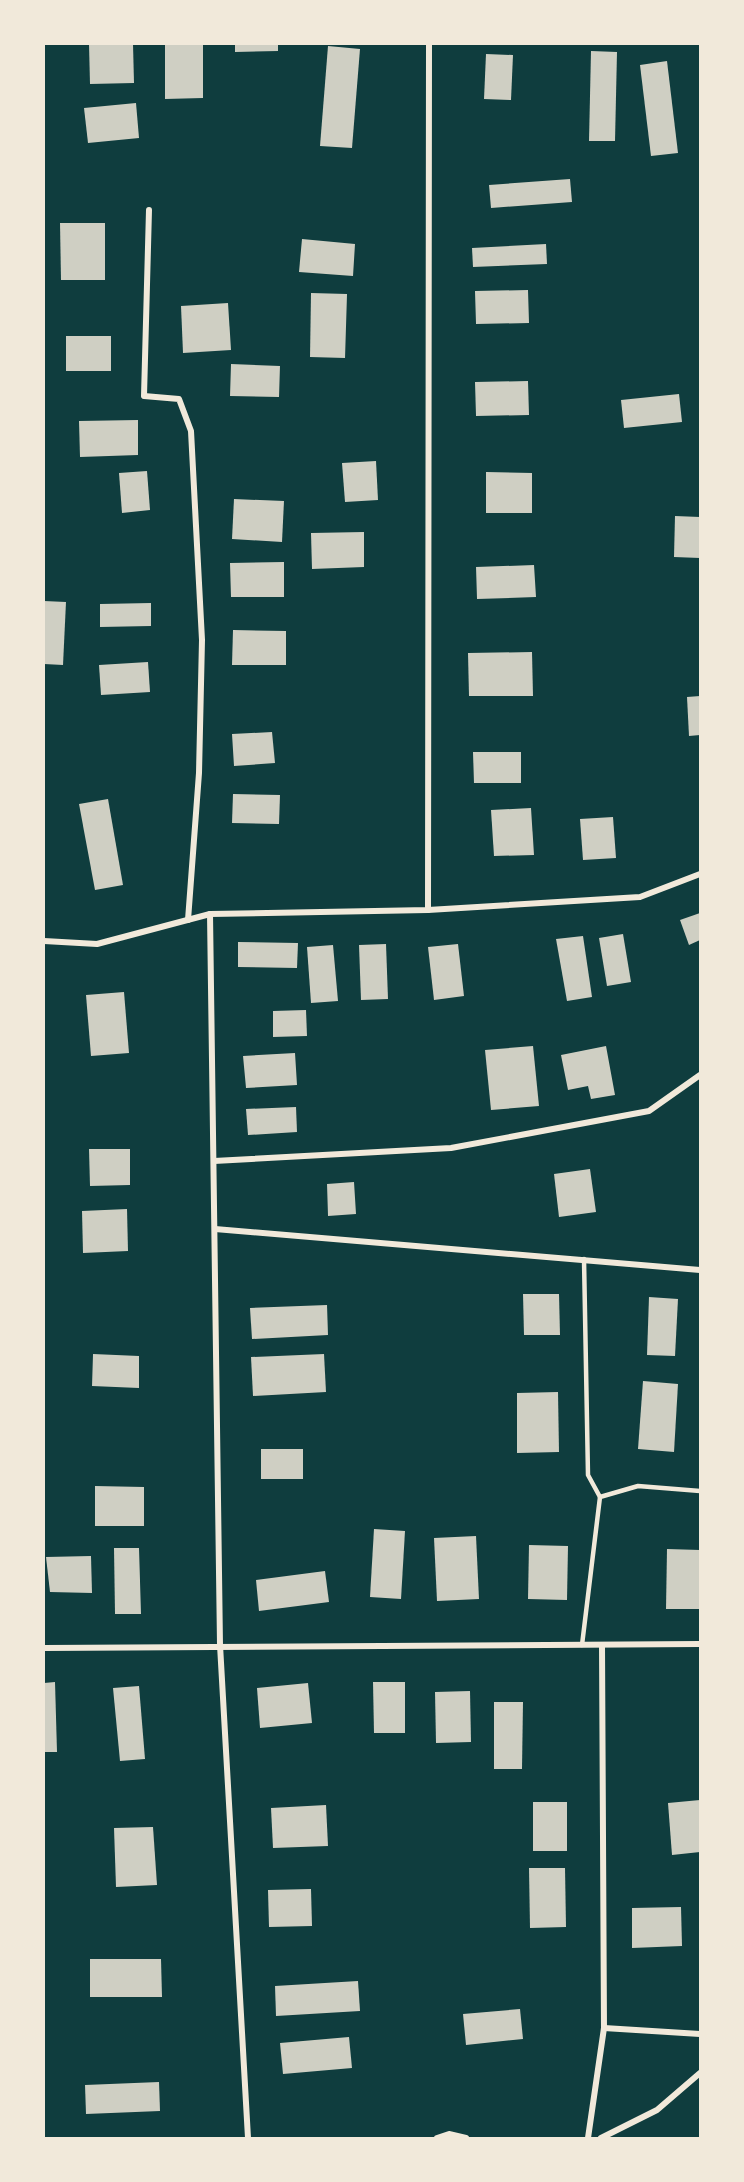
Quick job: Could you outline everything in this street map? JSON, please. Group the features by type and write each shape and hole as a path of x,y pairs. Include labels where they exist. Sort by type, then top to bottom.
{"street":[{"path":"428,910 429,44"},
{"path":"149,210 144,396 179,399 191,431 202,640 199,773 188,920"},
{"path":"44,941 97,944 210,914 428,910 640,897 700,874"},
{"path":"210,914 220,1646 248,2139"},
{"path":"214,1161 451,1148 649,1111 700,1075"},
{"path":"215,1229 700,1270"},
{"path":"44,1648 700,1644"},
{"path":"588,2139 604,2028 602,1645"},
{"path":"604,2028 700,2034"},
{"path":"601,2139 657,2110 700,2073"},
{"path":"437,2139 449,2134 466,2139"}],"lane":[{"path":"582,1645 600,1497 588,1474 584,1259"},
{"path":"600,1497 639,1486 700,1491"}],"building":[{"path":"89,44 133,44 134,83 90,84"},
{"path":"165,44 203,44 203,98 165,99"},
{"path":"235,44 278,44 278,51 235,52"},
{"path":"328,46 360,49 352,148 320,146"},
{"path":"591,51 617,52 615,141 589,141"},
{"path":"486,54 513,55 511,100 484,99"},
{"path":"667,61 678,153 651,156 640,65"},
{"path":"136,103 139,138 88,143 84,108"},
{"path":"570,179 572,202 491,208 489,185"},
{"path":"60,223 105,223 105,280 61,280"},
{"path":"302,239 355,244 353,276 299,272"},
{"path":"546,244 547,264 473,267 472,248"},
{"path":"528,290 529,323 476,324 475,291"},
{"path":"311,293 347,294 345,358 310,357"},
{"path":"228,303 231,350 183,353 181,306"},
{"path":"66,336 111,336 111,371 66,371"},
{"path":"231,364 280,366 279,397 230,396"},
{"path":"528,381 529,415 476,416 475,382"},
{"path":"679,394 682,422 624,428 621,400"},
{"path":"138,420 138,455 80,457 79,421"},
{"path":"376,461 378,500 345,502 342,463"},
{"path":"147,471 150,510 122,513 119,473"},
{"path":"486,472 532,473 532,513 486,513"},
{"path":"234,499 284,501 282,542 232,539"},
{"path":"675,516 700,517 700,558 674,557"},
{"path":"364,532 364,567 312,569 311,533"},
{"path":"284,562 284,597 231,597 230,563"},
{"path":"534,565 536,597 477,599 476,567"},
{"path":"44,601 66,602 63,665 44,664"},
{"path":"151,603 151,626 100,627 100,604"},
{"path":"233,630 286,631 286,665 232,665"},
{"path":"532,652 533,696 469,696 468,653"},
{"path":"148,662 150,692 101,695 99,665"},
{"path":"700,696 700,735 689,736 687,697"},
{"path":"272,732 275,763 234,766 232,734"},
{"path":"473,752 521,752 521,783 474,783"},
{"path":"233,794 280,795 279,824 232,823"},
{"path":"108,799 123,885 95,890 79,804"},
{"path":"531,808 534,855 494,856 491,810"},
{"path":"613,817 616,858 583,860 580,819"},
{"path":"700,913 700,940 689,945 680,920"},
{"path":"623,934 631,982 607,986 599,938"},
{"path":"583,936 592,997 567,1001 556,939"},
{"path":"238,942 298,943 297,968 238,967"},
{"path":"386,944 388,999 361,1000 359,945"},
{"path":"458,944 464,996 434,1000 428,947"},
{"path":"333,945 338,1001 311,1003 307,947"},
{"path":"124,992 129,1053 91,1056 86,995"},
{"path":"306,1010 307,1036 273,1037 273,1011"},
{"path":"533,1046 539,1106 491,1110 485,1050"},
{"path":"606,1046 615,1095 591,1099 588,1086 568,1090 561,1055"},
{"path":"295,1053 297,1085 246,1088 243,1056"},
{"path":"296,1107 297,1132 248,1135 246,1109"},
{"path":"89,1149 130,1149 130,1185 90,1186"},
{"path":"590,1169 596,1212 559,1217 554,1174"},
{"path":"354,1182 356,1214 328,1216 327,1184"},
{"path":"127,1209 128,1251 83,1253 82,1211"},
{"path":"523,1294 559,1294 560,1335 524,1335"},
{"path":"649,1297 678,1299 675,1356 647,1355"},
{"path":"327,1305 328,1335 252,1339 250,1308"},
{"path":"93,1354 139,1356 139,1388 92,1386"},
{"path":"324,1354 326,1392 253,1396 251,1357"},
{"path":"643,1381 678,1384 674,1452 638,1449"},
{"path":"558,1392 559,1452 517,1453 517,1393"},
{"path":"261,1449 303,1449 303,1479 261,1479"},
{"path":"95,1486 144,1487 144,1526 95,1526"},
{"path":"374,1529 405,1531 401,1599 370,1597"},
{"path":"476,1536 479,1599 437,1601 434,1538"},
{"path":"529,1545 568,1546 567,1600 528,1599"},
{"path":"114,1548 139,1548 141,1614 115,1614"},
{"path":"667,1549 700,1550 700,1609 666,1609"},
{"path":"91,1556 92,1593 50,1592 46,1557"},
{"path":"325,1571 329,1602 259,1611 256,1580"},
{"path":"55,1682 57,1752 44,1752 44,1683"},
{"path":"373,1682 405,1682 405,1733 374,1733"},
{"path":"308,1683 312,1723 260,1728 257,1688"},
{"path":"139,1686 145,1759 120,1761 113,1688"},
{"path":"470,1691 471,1742 436,1743 435,1692"},
{"path":"494,1702 523,1702 522,1769 494,1769"},
{"path":"700,1800 700,1852 672,1855 668,1803"},
{"path":"533,1802 567,1802 567,1851 533,1851"},
{"path":"326,1805 328,1846 273,1848 271,1808"},
{"path":"153,1827 157,1885 116,1887 114,1828"},
{"path":"529,1868 565,1868 566,1927 530,1928"},
{"path":"311,1889 312,1926 269,1927 268,1890"},
{"path":"681,1907 682,1946 632,1948 632,1908"},
{"path":"90,1959 161,1959 162,1997 90,1997"},
{"path":"358,1981 360,2011 276,2016 275,1986"},
{"path":"520,2009 523,2039 466,2045 463,2014"},
{"path":"349,2037 352,2068 283,2074 280,2043"},
{"path":"159,2082 160,2111 86,2114 85,2085"}]}
